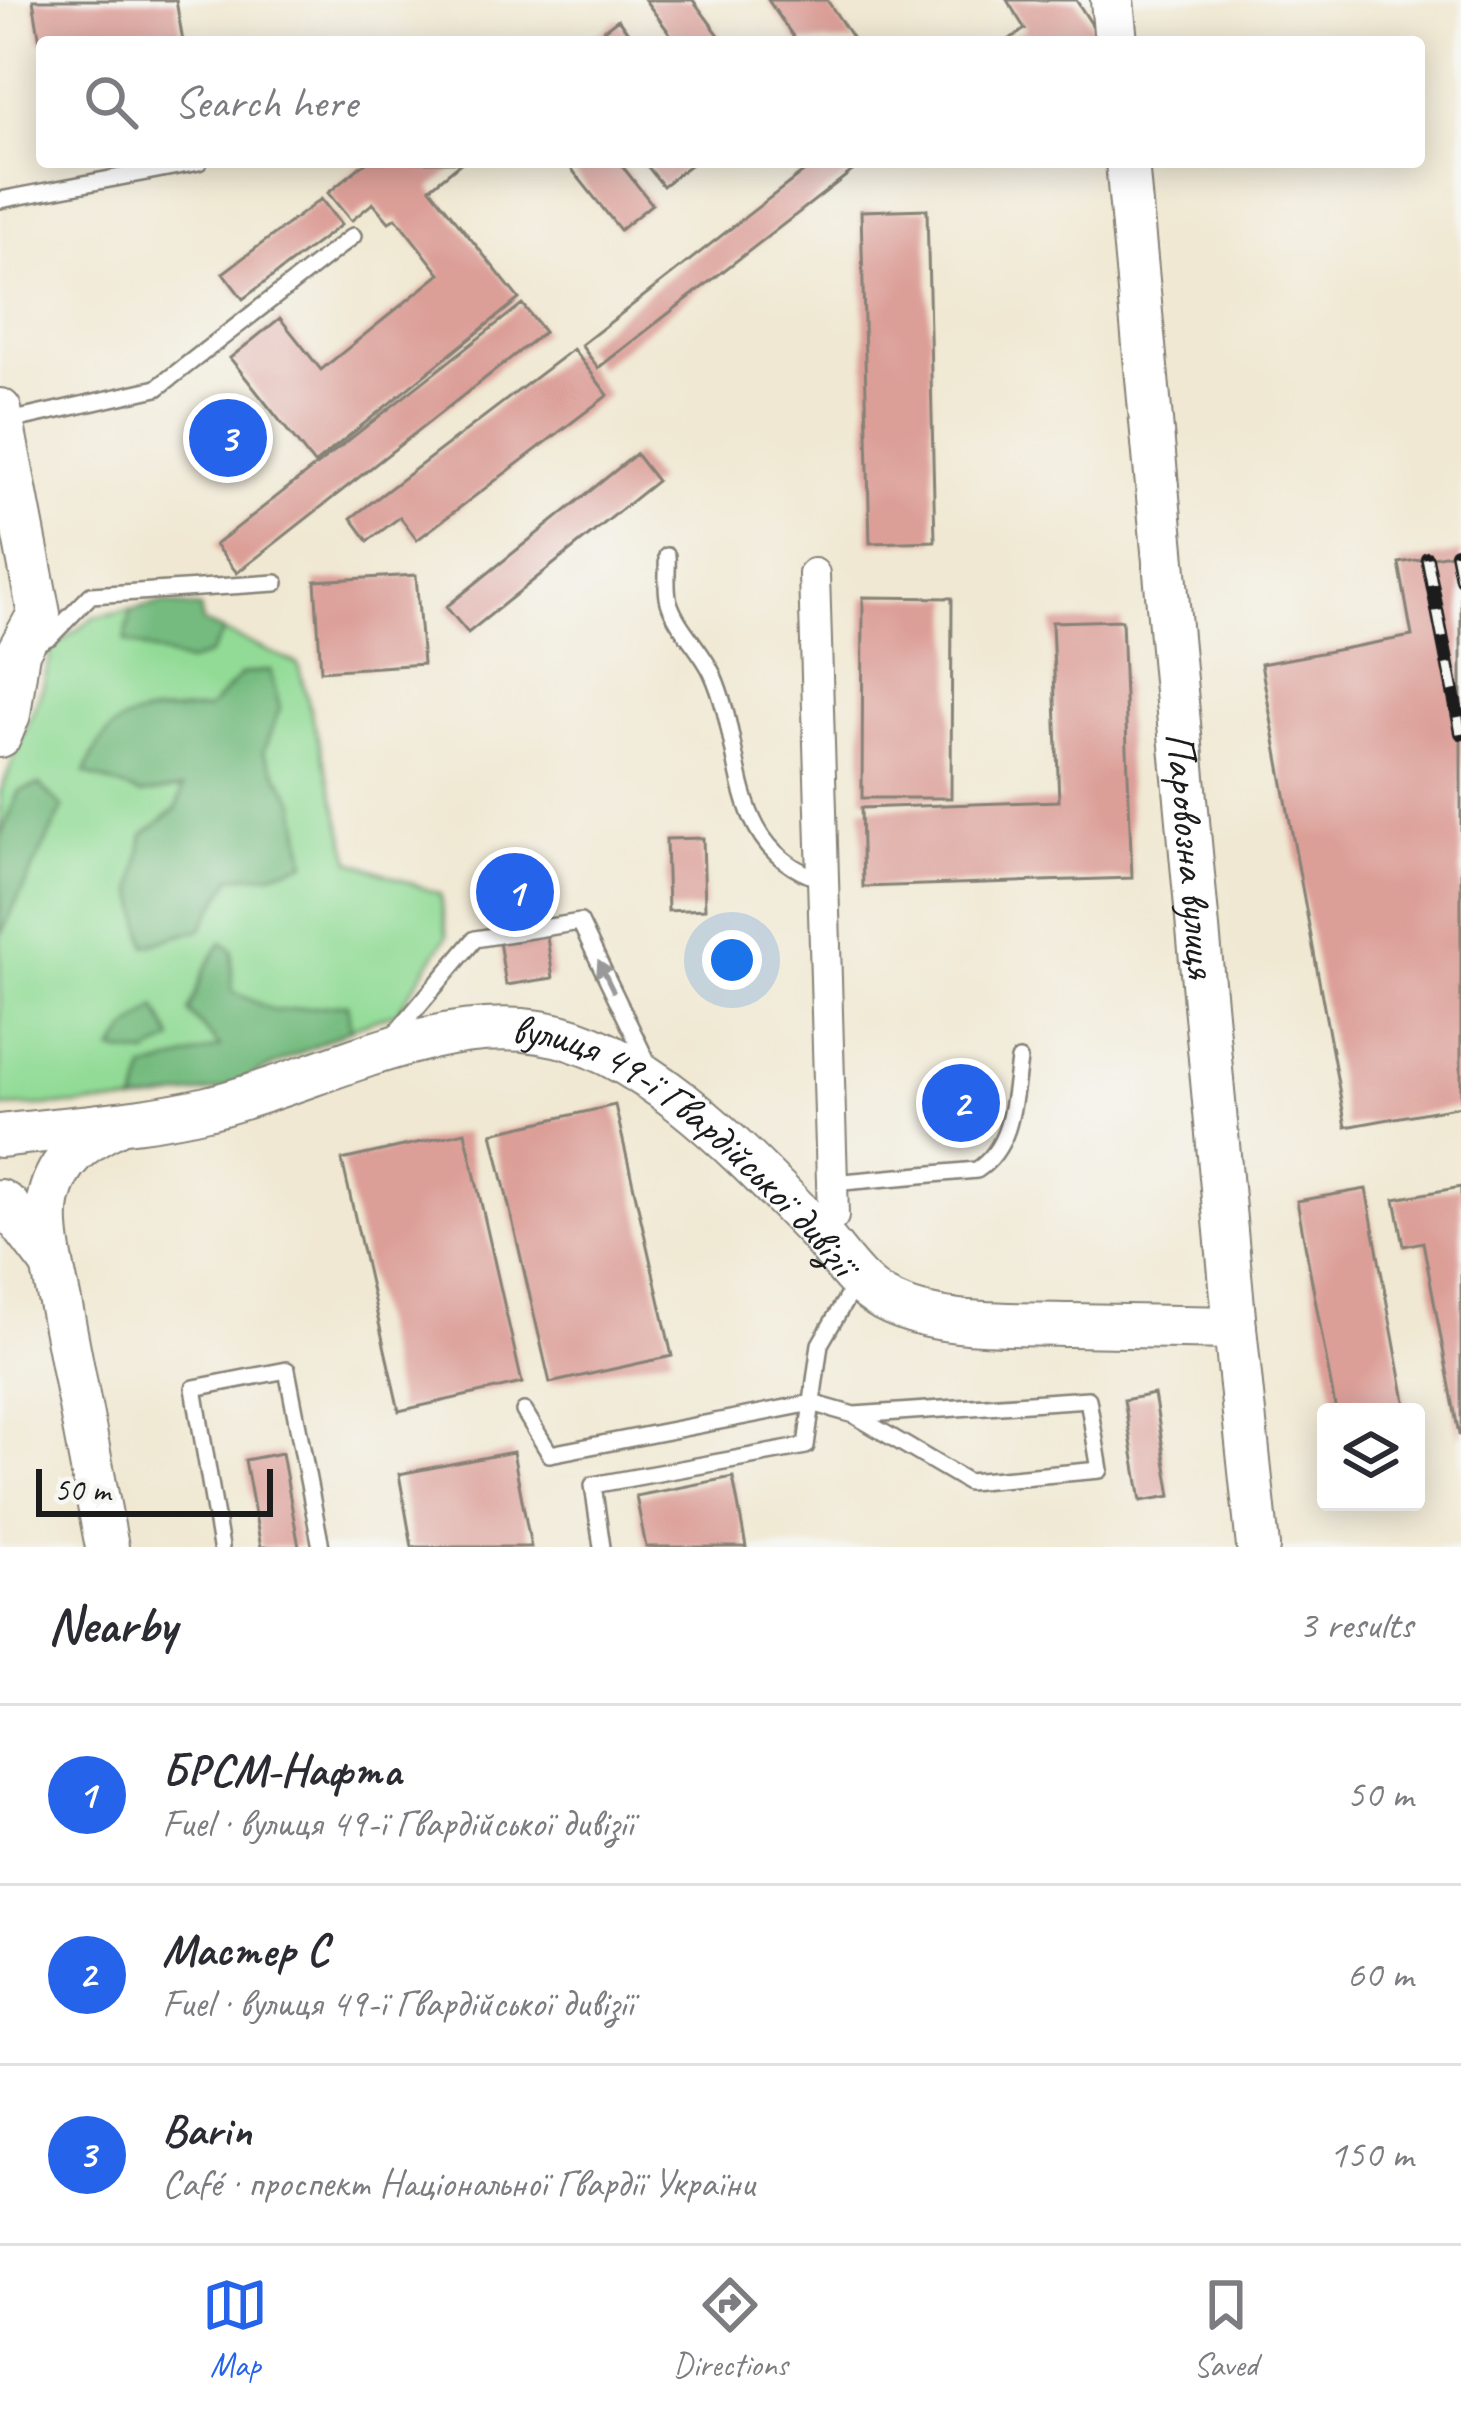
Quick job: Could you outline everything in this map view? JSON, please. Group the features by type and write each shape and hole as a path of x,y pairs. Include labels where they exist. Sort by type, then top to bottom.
{"street":[{"path":"1112,0 1115,36"},
{"name":"Паровозна вулиця","path":"1128,168 1258,1547"},
{"path":"0,736 9,714 9,635 39,614 1,416"},
{"path":"814,574 833,1216 816,1231"},
{"name":"вулиця 49-ї Гвардійської дивізії","path":"128,1119 207,1108 378,1053 468,1032 541,1032 609,1052 657,1082 816,1231 858,1280 905,1310 983,1323 1234,1328"},
{"path":"0,1136 128,1119"},
{"path":"0,1159 128,1119"},
{"path":"107,1547 53,1265 47,1208 62,1165 86,1140 128,1119"},
{"path":"0,1201 8,1205 53,1265"},
{"path":"0,1240 53,1265"}],"lane":[{"path":"0,200 168,168"},
{"path":"1,416 157,388 353,236"},
{"path":"667,556 669,602 712,674 747,808 772,852 792,871 823,880"},
{"path":"9,635 51,636 91,596 276,584"},
{"path":"378,1053 475,939 580,922 657,1082"},
{"path":"832,1184 976,1170 992,1160 1002,1143 1019,1060"},
{"path":"602,1547 593,1485 806,1446 820,1344 858,1280"},
{"path":"221,1547 194,1388 287,1370 321,1547"},
{"path":"524,1411 550,1454 812,1403 854,1415 968,1482 1100,1470 1088,1400 854,1415"}],"green space":[{"path":"163,603 200,608 203,623 298,664 351,861 440,894 447,936 397,1012 135,1103 0,1107 0,793 43,686 52,649 94,617"},
{"path":"163,603 200,608 203,622 224,632 210,654 188,663 125,641 131,610"},
{"path":"270,670 280,708 263,752 296,803 306,863 271,874 232,877 201,929 146,946 134,888 143,835 176,809 183,788 140,794 85,773 95,751 118,724 148,714 208,709 242,674"},
{"path":"40,785 63,808 0,936 0,837 19,791"},
{"path":"222,942 232,949 232,991 275,1011 347,1004 351,1029 221,1090 135,1103 145,1070 220,1047 189,1012 205,969"},
{"path":"156,1007 173,1040 147,1055 113,1051 128,1029"}],"building":[{"path":"33,0 176,0 182,36 39,36"},
{"path":"645,0 693,0 720,36 672,36"},
{"path":"768,0 827,0 851,36 793,36"},
{"path":"1007,0 1076,0 1099,36 1014,36 1025,29"},
{"path":"618,19 631,36 596,36"},
{"path":"359,168 455,168 430,188 519,299 314,464 230,358 280,318 321,370 440,274 396,218 389,222 373,203 351,221 328,193"},
{"path":"571,168 624,168 652,204 620,230"},
{"path":"649,168 686,168 663,186"},
{"path":"808,168 856,168 598,368 581,345"},
{"path":"321,199 341,225 243,299 223,273"},
{"path":"927,209 935,541 870,543 861,211"},
{"path":"522,304 544,332 237,573 215,545"},
{"path":"573,349 608,395 417,540 400,517 368,541 351,518"},
{"path":"636,454 657,481 468,633 446,607"},
{"path":"1461,552 1461,1106 1346,1127 1261,664 1412,636 1399,563"},
{"path":"416,575 423,664 321,671 315,581"},
{"path":"863,597 952,598 951,798 862,798"},
{"path":"1122,620 1132,878 863,887 861,808 1059,801 1052,622"},
{"path":"703,838 705,909 668,911 666,839"},
{"path":"528,876 532,904 542,903 553,978 506,985 494,910 501,909 497,880"},
{"path":"615,1105 672,1356 550,1383 492,1133"},
{"path":"465,1132 522,1383 399,1411 342,1160"},
{"path":"1461,1187 1459,1435 1423,1242 1404,1246 1395,1199"},
{"path":"1366,1189 1405,1403 1334,1403 1297,1201"},
{"path":"1154,1394 1171,1496 1141,1501 1124,1400"},
{"path":"513,1452 531,1547 412,1547 399,1474"},
{"path":"282,1453 299,1547 261,1547 245,1460"},
{"path":"733,1477 746,1547 646,1547 636,1496"}],"railway":[{"path":"1456,553 1461,579"},
{"path":"1427,558 1461,733"}],"place":[{"name":"Barin","path":"228,438"},
{"name":"БРСМ-Нафта","path":"515,892"},
{"name":"Мастер С","path":"961,1103"}]}
